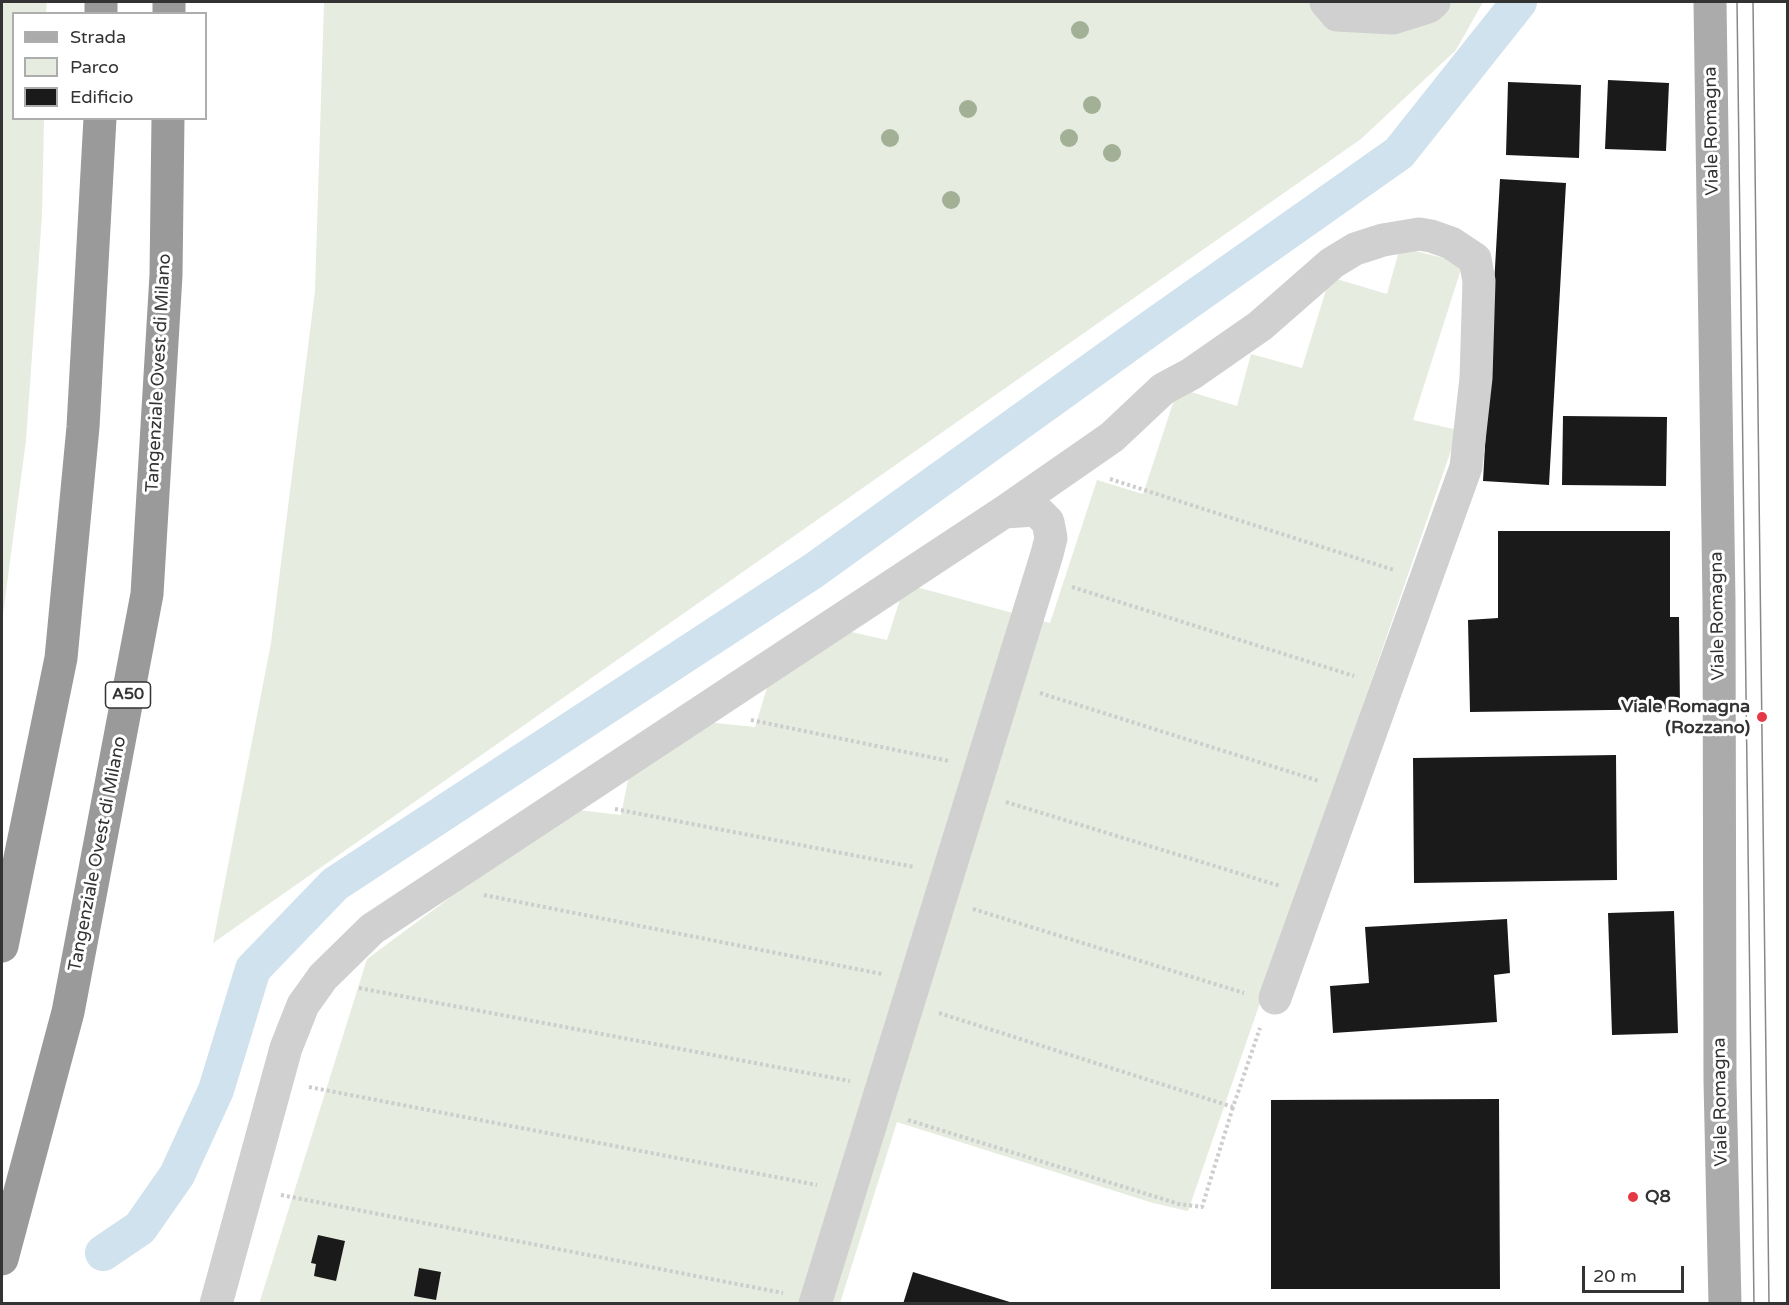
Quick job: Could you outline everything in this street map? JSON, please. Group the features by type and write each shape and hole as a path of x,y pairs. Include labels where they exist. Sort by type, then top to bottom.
{"highway":[{"path":"2,946 60,658 83,427 100,120"},
{"name":"Tangenziale Ovest di Milano","path":"2,1258 68,1012 147,594 166,275 168,120"}],"main road":[{"name":"Viale Romagna","path":"1710,2 1719,602 1720,1081 1725,1304"}],"street":[{"path":"1326,2 1337,15 1393,18 1428,7 1434,2"},
{"path":"216,1304 286,1048 303,1005 320,981 372,929 1004,512 1112,437 1163,389 1191,374 1260,326 1332,263 1355,249 1383,240 1419,234 1431,236 1450,243 1475,259 1479,281 1476,378 1466,467 1274,1000"},
{"path":"816,1302 1051,538 1048,522 1036,510 1004,512"}],"path":[{"path":"1069,466 1425,580"},
{"path":"1040,577 1387,686"},
{"path":"1008,683 1350,790"},
{"path":"703,710 977,780 1312,896"},
{"path":"320,981 879,1098 1179,1204 1202,1207 1258,1031 1274,1000 945,886 568,800"},
{"path":"437,886 912,992 1233,1107"},
{"path":"278,1081 850,1192"},
{"path":"248,1188 816,1302"}],"green space":[{"path":"2,2 47,2 46,12 12,12 12,120 44,120 42,215 26,440 2,622"},
{"path":"324,2 1483,2 1456,50 1361,139 213,943 271,643 315,291"},
{"path":"1400,247 1463,263 1413,420 1458,430 1188,1211 1153,1203 897,1122 840,1303 259,1304 367,959 570,809 621,815 629,775 705,722 755,727 770,678 838,629 887,640 905,584 1050,623 1097,480 1143,494 1178,388 1237,406 1251,354 1302,368 1330,277 1387,294"}],"building":[{"path":"1608,80 1669,83 1666,151 1605,149"},
{"path":"1508,82 1581,85 1579,158 1506,155"},
{"path":"1500,179 1566,183 1549,485 1483,481"},
{"path":"1563,416 1667,417 1666,486 1562,485"},
{"path":"1498,531 1670,531 1670,617 1679,617 1680,709 1470,712 1468,620 1498,618"},
{"path":"1616,755 1617,880 1414,883 1413,758"},
{"path":"1674,911 1678,1033 1612,1035 1608,913"},
{"path":"1507,919 1510,973 1494,975 1497,1022 1333,1033 1330,986 1369,983 1365,927"},
{"path":"1499,1099 1500,1289 1271,1289 1271,1100"},
{"path":"318,1235 345,1241 336,1281 314,1276 316,1264 311,1263"},
{"path":"419,1268 441,1272 436,1300 414,1296"},
{"path":"913,1272 1013,1303 1013,1304 903,1304"}],"waterway":[{"path":"103,1253 140,1228 177,1175 216,1090 253,969 335,884 813,571 1399,153 1519,2"}],"tram line":[{"path":"1737,2 1754,1304"},
{"path":"1753,2 1769,1304"}],"place":[{"name":"Viale Romagna (Rozzano)","path":"1762,717"},
{"name":"Q8","path":"1633,1197"}]}
